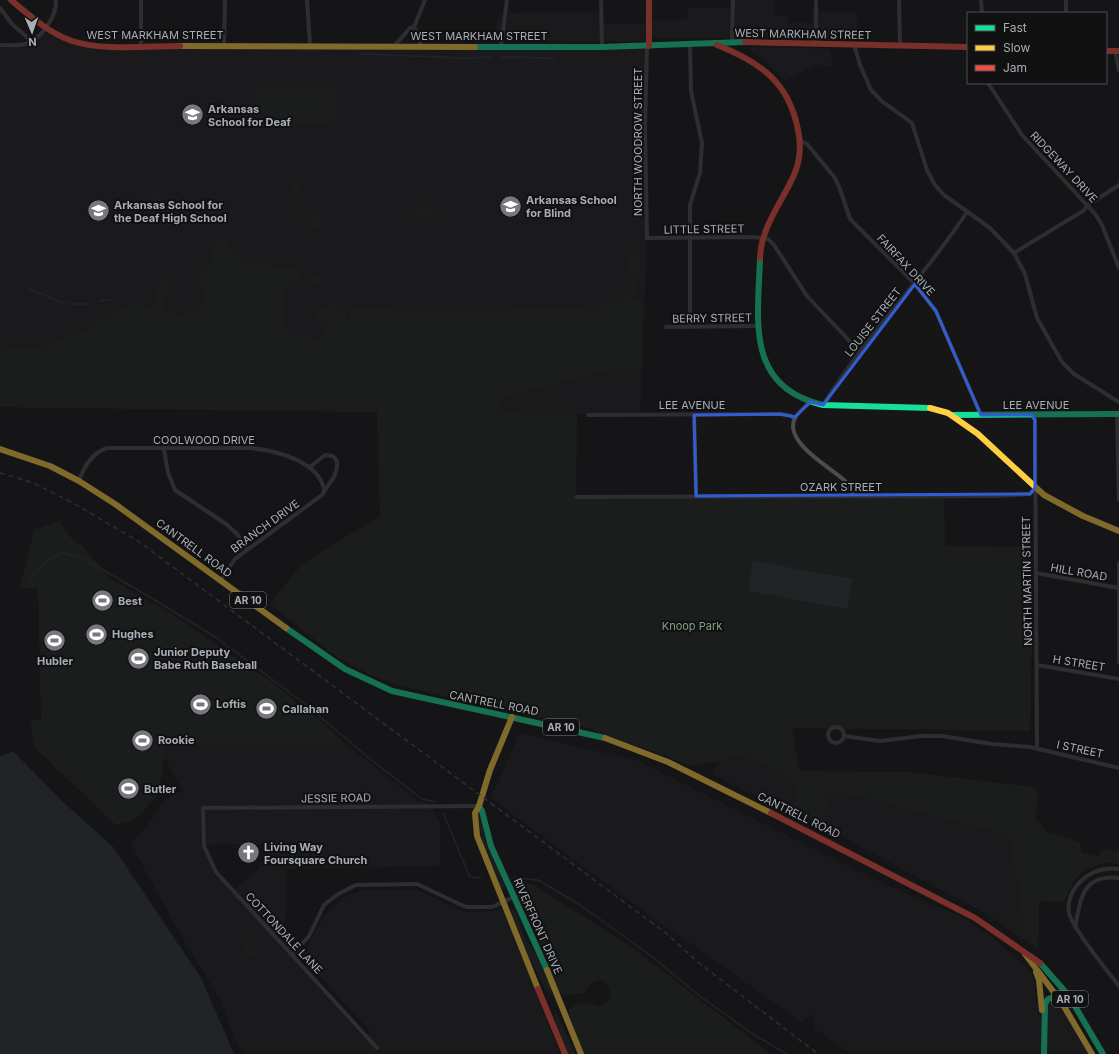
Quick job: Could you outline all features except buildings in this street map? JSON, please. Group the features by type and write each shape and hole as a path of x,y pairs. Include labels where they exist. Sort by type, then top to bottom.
{"main road":[{"name":"WEST MARKHAM STREET","path":"11,0 45,28 78,44 98,46 395,45 602,47 690,45 732,42 967,47"},
{"path":"648,46 649,0"},
{"path":"714,44 751,59 776,80 787,95 794,112 800,141 795,173 762,239 759,264 758,326 761,352 770,372 788,391 810,402 823,405 925,407 938,409 953,415 978,434 1035,488 1051,499 1083,516 1119,531"},
{"name":"LEE AVENUE","path":"953,415 1118,414"},
{"name":"CANTRELL ROAD","path":"0,449 50,466 79,481 136,518 332,662 384,689 425,700 512,717 609,739 668,762 829,841 975,918 1041,964 1069,996 1103,1054"},
{"name":"RIVERFRONT DRIVE","path":"512,717 490,770 479,806 474,813 477,836 565,1054"},
{"name":"RIVERFRONT DRIVE","path":"479,806 482,811 488,838 542,957 581,1054"},
{"name":"CANTRELL ROAD","path":"1025,954 1036,972 1070,1015 1092,1054"},
{"path":"1036,972 1039,980 1044,1020"},
{"path":"1044,1054 1045,1004 1048,999 1056,996"}],"street":[{"path":"0,45 20,45 30,42 45,28 54,16 56,0"},
{"path":"141,0 141,46"},
{"path":"224,45 225,0"},
{"path":"307,0 310,45"},
{"path":"395,45 410,28 414,27 425,0"},
{"path":"501,46 507,0"},
{"path":"601,0 602,47"},
{"path":"732,42 733,0"},
{"path":"816,0 816,43"},
{"path":"899,0 900,45"},
{"path":"982,0 982,12"},
{"path":"1066,0 1066,12"},
{"path":"0,8 12,24 29,39 30,42"},
{"path":"414,27 419,36 421,46"},
{"path":"854,44 860,65 872,90 883,102 912,123 927,170 935,185 967,212 990,228 1014,253 1025,274 1037,318 1062,362 1074,374 1119,402"},
{"path":"690,45 691,91 702,143 700,172 690,205 690,326"},
{"name":"NORTH WOODROW STREET","path":"647,238 646,128 648,46"},
{"path":"1117,51 1119,70"},
{"name":"RIDGEWAY DRIVE","path":"989,84 1022,135 1088,205 1102,225 1119,268"},
{"name":"FAIRFAX DRIVE","path":"800,141 807,144 835,178 850,219 915,284 936,311 981,415"},
{"path":"1014,253 1083,211 1088,205 1119,185"},
{"name":"LOUISE STREET","path":"823,405 860,352 915,284 967,212"},
{"name":"LITTLE STREET","path":"647,238 754,237 762,239"},
{"path":"762,239 770,240 807,296 860,352"},
{"name":"BERRY STREET","path":"666,327 758,326"},
{"path":"810,402 794,418 794,429 799,443 845,481 853,496"},
{"name":"LEE AVENUE","path":"588,415 780,414 790,415 794,418"},
{"name":"NORTH MARTIN STREET","path":"1032,414 1035,420 1034,532 1036,573 1037,748"},
{"path":"1118,414 1119,500"},
{"path":"694,415 696,496"},
{"path":"164,448 168,472 176,490 226,524 237,534 248,549"},
{"name":"COOLWOOD DRIVE","path":"79,481 88,461 104,449 262,449 310,467"},
{"name":"BRANCH DRIVE","path":"221,580 231,562 317,499 336,476 336,459 329,454 324,455 310,467"},
{"path":"310,467 320,478 324,490"},
{"name":"OZARK STREET","path":"576,497 1027,495 1032,493 1035,488"},
{"path":"1119,563 1119,662"},
{"name":"HILL ROAD","path":"1036,573 1118,588"},
{"name":"H STREET","path":"1036,665 1119,679"},
{"name":"I STREET","path":"844,736 880,741 921,736 942,736 992,744 1037,748 1043,751 1119,766"},
{"name":"JESSIE ROAD","path":"204,818 203,808 479,806"},
{"name":"COTTONDALE LANE","path":"204,818 204,846 216,872 377,1048"},
{"path":"1119,868 1096,871 1084,878 1072,895 1069,907 1071,920 1075,927 1119,986"},
{"path":"1075,927 1080,899 1086,889 1100,880 1119,878"},
{"path":"292,955 309,936 324,906 338,894 356,885 417,884 466,907 492,907 514,897"}],"highlighted area":[{"path":"915,284 936,311 981,415 1032,415 1035,420 1035,488 1030,494 696,496 694,415 780,414 795,417 810,402 823,405"}],"shaded area":[{"path":"729,0 775,0 775,16 787,16 788,23 811,23 812,11 857,12 857,40 644,37 643,42 492,40 500,13 604,12 603,24 644,24 645,20 688,19 688,8 730,8"},
{"path":"45,28 78,44 649,46 645,108 647,238 640,415 0,407 0,44 30,42"},
{"path":"752,47 831,49 832,67 820,66 817,64 785,81 764,60 752,53"},
{"path":"753,561 853,579 847,609 748,591"},
{"path":"520,733 638,761 875,880 963,918 990,935 1031,972 1035,985 1037,1003 1059,1003 1089,1054 852,1054 814,1028 814,1013 801,1022 688,941 664,926 491,798"},
{"path":"344,743 418,801 430,804 440,822 440,866 286,869 286,909 284,928 277,936 234,890 260,868 260,862 266,862 266,844 206,845 205,853 215,873 362,1036 371,1032 302,956 323,918 341,899 361,890 415,889 464,912 501,910 505,915 560,1054 248,1054 238,1046 220,999 177,928 131,844 154,817 163,802 175,794 183,792 164,756 165,746"},
{"path":"13,751 63,802 113,847 201,978 234,1054 0,1054 0,757"},
{"path":"741,756 797,783 793,811 774,802 762,799 712,774 719,761"},
{"path":"827,794 855,795 1009,836 1019,891 1024,938 1022,940 992,917 826,828"}],"green space":[{"path":"257,86 335,86 335,126 257,125"},
{"path":"294,181 302,181 302,198 294,197"},
{"path":"153,192 161,192 162,217 154,218"},
{"path":"294,201 302,201 302,214 297,214 294,211"},
{"path":"415,205 436,210 437,214 425,217 409,212"},
{"path":"509,205 533,208 538,219 512,219 508,208"},
{"path":"311,215 317,215 317,219 324,219 318,229 311,230"},
{"name":"Knoop Park","path":"224,237 241,264 302,268 301,275 283,292 286,306 283,325 292,336 315,338 319,342 325,335 326,325 315,321 316,313 329,306 336,305 343,307 347,320 354,307 413,311 424,314 466,310 500,311 544,307 615,305 632,290 631,281 634,281 637,289 630,300 642,303 643,306 642,369 610,370 521,392 501,400 500,413 577,414 576,497 944,493 945,546 1030,547 1032,635 1030,731 792,728 799,771 909,772 1032,787 1038,793 1035,817 1046,832 1080,842 1082,853 1098,856 1104,849 1119,852 1119,865 1105,862 1085,870 1075,878 1064,902 1039,901 1038,950 1024,938 1019,891 1009,836 855,795 827,794 826,828 794,809 797,783 742,756 699,765 690,765 586,727 404,687 374,677 337,657 270,604 302,564 380,516 377,412 0,407 0,351 53,345 68,336 87,332 107,314 132,303 152,307 163,277 169,279 164,303 167,313 180,315 199,311 205,298 197,275 208,264 216,240"},
{"path":"632,254 640,255 638,274 634,279 630,274 628,267"},
{"path":"315,275 319,275 321,279 319,283 315,283 313,281 313,277"},
{"name":"Junior Deputy Babe Ruth Baseball","path":"59,521 71,538 82,546 111,579 167,611 273,683 323,723 344,743 166,746 158,795 134,820 116,825 33,746 31,721 41,720 38,589 20,588 34,530"},
{"path":"479,815 486,839 505,887 504,891 501,888 483,844 478,817"},
{"path":"510,882 534,885 631,947 771,1054 584,1054 569,1015 569,1009 580,1003 591,1004 599,1007 609,1001 609,988 605,982 601,980 587,987 584,993 566,996 558,990 540,943"},
{"path":"513,909 517,914 524,935 542,965 550,982 552,990 551,996 545,989 524,946 510,912"},
{"path":"235,930 257,953 250,956"},
{"path":"554,1014 557,1014 575,1054 568,1054"}],"waterway":[{"path":"362,54 465,58 491,57"},
{"path":"502,57 554,58"},
{"path":"30,289 65,304"},
{"path":"100,301 110,300"},
{"path":"70,304 90,304"},
{"path":"30,580 47,560 64,553 84,559 217,638 305,704 370,759 422,799 435,802"},
{"path":"443,813 470,877 481,878"},
{"path":"515,878 538,880 579,904 654,958 697,994 753,1034 787,1054"}],"railway":[{"path":"0,473 31,482 73,503 138,541 667,934 699,963 818,1054"}],"traffic: fast":[{"path":"475,47 602,47 745,42"},
{"path":"760,258 758,327 762,348 768,367 780,383 798,396 823,405 930,408"},
{"path":"953,415 1119,414"},
{"path":"286,628 345,669 392,691 605,738"},
{"path":"479,806 482,811 491,846 547,970"},
{"path":"1040,963 1069,996 1103,1054"},
{"path":"1044,1054 1045,1004 1048,999 1056,996"}],"traffic: slow":[{"path":"180,46 475,47"},
{"path":"930,408 948,413 978,434 1044,495 1083,516 1119,531"},
{"path":"0,449 50,466 79,481 115,504 286,628"},
{"path":"512,717 490,770 479,806 475,813 477,836 538,989"},
{"path":"605,738 668,762 771,813"},
{"path":"1025,954 1062,1003 1092,1054"},
{"path":"547,970 581,1054"},
{"path":"1036,972 1039,980 1042,1010"}],"traffic: jam":[{"path":"11,0 48,29 72,41 111,47 180,46"},
{"path":"649,0 649,46"},
{"path":"745,42 967,47"},
{"path":"717,45 747,59 759,67 780,86 794,113 798,130 798,164 794,175 768,225 761,247 760,258"},
{"path":"1107,51 1119,51"},
{"path":"771,813 975,918 1040,963"},
{"path":"538,989 565,1054"}],"place":[{"name":"Arkansas School for Deaf","path":"192,115"},
{"name":"Arkansas School for Blind","path":"510,206"},
{"name":"Arkansas School for the Deaf High School","path":"98,211"},
{"name":"Best","path":"102,601"},
{"name":"Hughes","path":"97,634"},
{"name":"Hubler","path":"55,641"},
{"name":"Junior Deputy Babe Ruth Baseball","path":"138,658"},
{"name":"Loftis","path":"200,704"},
{"name":"Callahan","path":"267,709"},
{"name":"Rookie","path":"143,740"},
{"name":"Butler","path":"129,789"},
{"name":"Living Way Foursquare Church","path":"249,853"}]}
